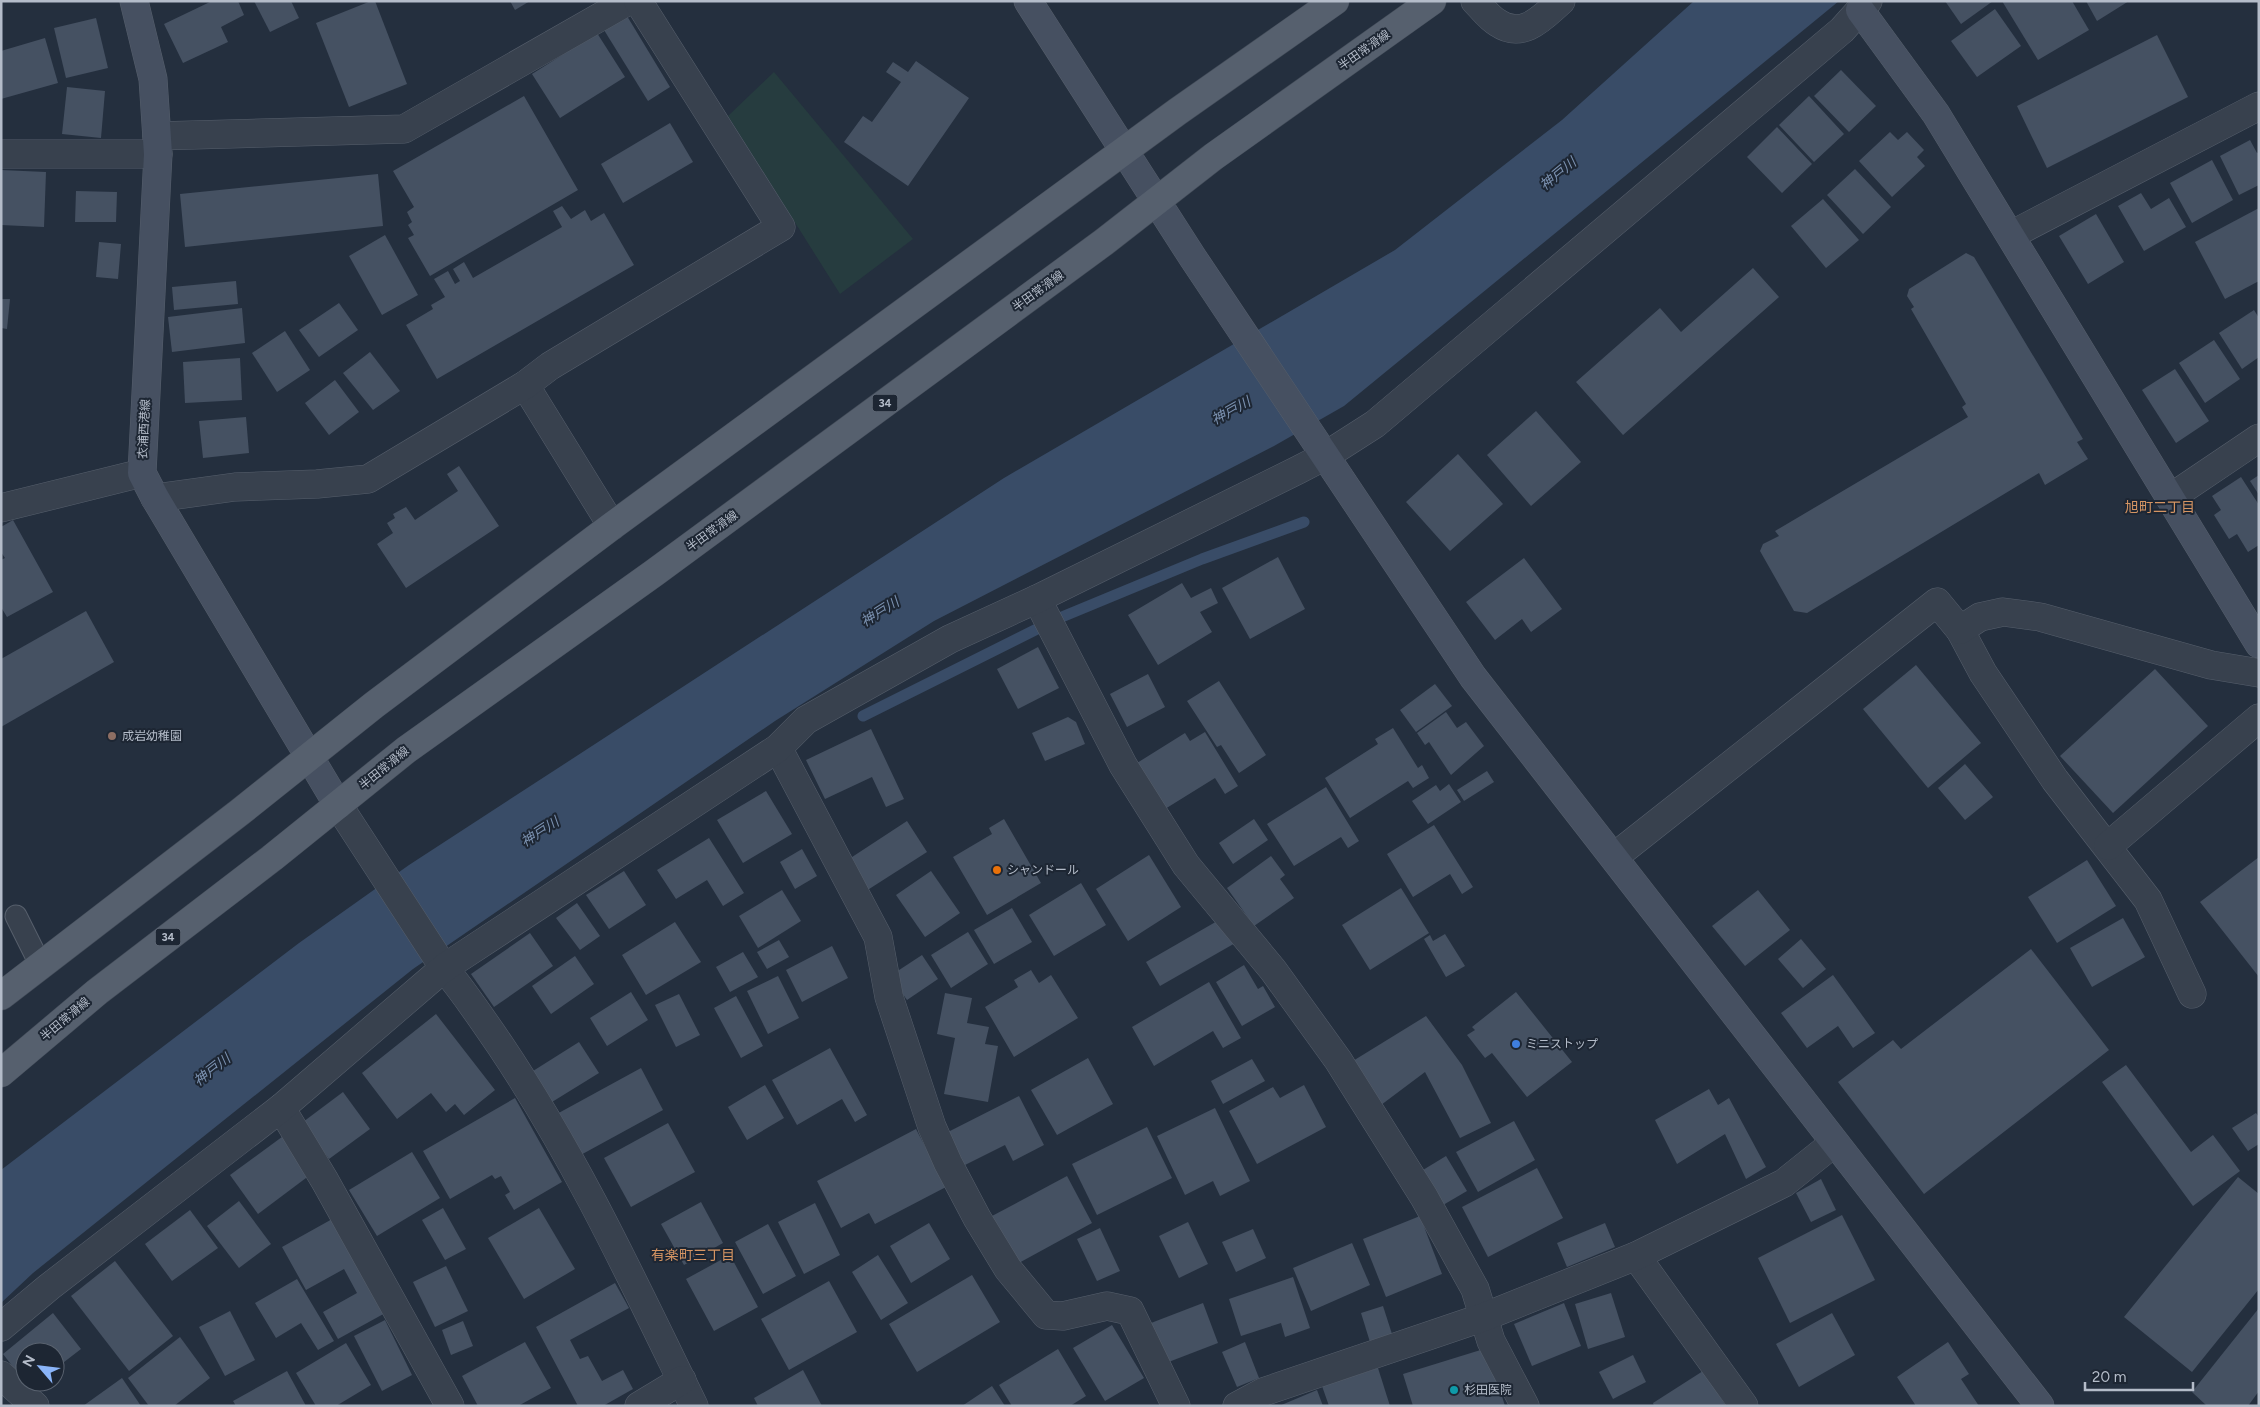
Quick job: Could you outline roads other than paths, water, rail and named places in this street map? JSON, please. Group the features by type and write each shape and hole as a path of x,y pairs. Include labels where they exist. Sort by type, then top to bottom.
{"main road":[{"path":"1,996 374,705 612,526 1124,151 1335,1"},
{"name":"半田常滑線","path":"1,1073 97,992 406,750 686,550 1104,242 1213,157 1432,1"}],"street":[{"name":"衣浦西港線","path":"134,1 153,78 158,145 142,473 155,498 338,805"},
{"path":"1,154 404,129 628,1"},
{"path":"155,498 235,487 317,484 368,479 525,384 558,361 781,227 638,1"},
{"path":"1028,1 1233,317 1473,676 2040,1406"},
{"path":"1475,1 1498,23 1514,30 1534,26 1561,1"},
{"path":"1,1327 281,1108 444,968 778,748 806,720 950,639 1046,615 1325,456 1383,418 1842,30 1864,6 1936,114 2011,234 2259,644"},
{"path":"2011,234 2259,106"},
{"path":"525,384 612,526"},
{"path":"2170,498 2259,438"},
{"path":"1,508 142,473"},
{"path":"1614,857 1936,602 1960,630 1983,673 2050,772 2148,900 2192,994"},
{"path":"1960,630 1980,616 2003,612 2040,617 2211,665 2259,673"},
{"path":"1046,615 1123,766 1186,865 1273,970 1338,1060 1424,1197 1475,1289 1491,1341 1525,1406"},
{"path":"2108,846 2259,718"},
{"path":"778,748 878,937 888,997 932,1127 977,1218 1008,1269 1046,1315 1063,1316 1107,1306 1130,1311 1176,1406"},
{"path":"338,805 444,968 462,990 530,1089 605,1227 694,1406"},
{"path":"281,1108 325,1180 450,1406"},
{"path":"1240,1405 1263,1392 1484,1317 1636,1256 1784,1184 1834,1143"},
{"path":"1636,1256 1744,1406"},
{"path":"1,1374 35,1406"},
{"path":"639,1406 682,1380"}],"lane":[{"path":"16,916 41,966"}],"water":[{"name":"神戸川","path":"1694,1 1839,1 1344,406 1274,446 934,621 775,721 413,969 33,1273 1,1303 1,1170 299,943 409,865 1004,478 1395,250 1562,120"}],"waterway":[{"path":"863,716 1057,619 1202,559 1304,522"}],"place":[{"name":"成岩幼稚園","path":"112,736"},
{"name":"シャンドール","path":"997,870"},
{"name":"ミニストップ","path":"1516,1044"},
{"name":"杉田医院","path":"1454,1390"}],"district":[{"name":"旭町二丁目","path":"2160,507"},
{"name":"有楽町三丁目","path":"693,1255"}]}
